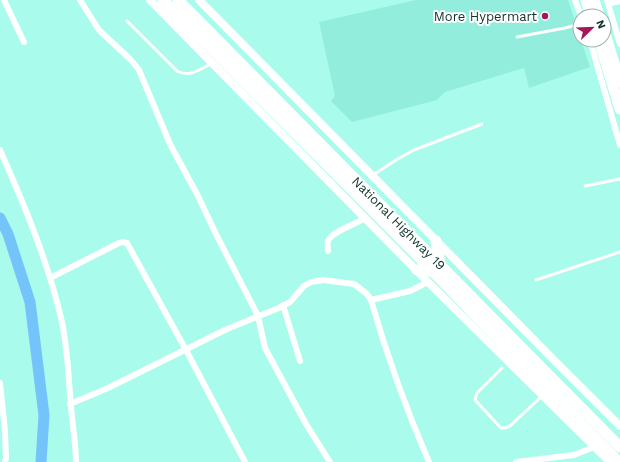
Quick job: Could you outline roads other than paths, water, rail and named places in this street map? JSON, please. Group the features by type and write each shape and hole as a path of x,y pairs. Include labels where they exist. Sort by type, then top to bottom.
{"highway":[{"path":"162,0 434,272 512,354 619,462"},
{"name":"National Highway 19","path":"178,0 434,272 521,348 620,447"},
{"path":"601,48 620,109"},
{"path":"609,48 620,82"},
{"path":"434,272 436,241"},
{"path":"416,270 434,272"}],"main road":[{"path":"150,0 416,270"},
{"path":"199,0 620,426"},
{"path":"434,272 543,395 610,462"}],"street":[{"path":"4,0 24,42"},
{"path":"80,0 99,30 131,60 139,70 170,144 198,196 258,316 265,348 306,424 330,462"},
{"path":"620,1 608,2 620,44"},
{"path":"592,48 620,145"},
{"path":"0,150 28,215 50,278 61,318 67,346 70,404 76,462"},
{"path":"328,251 328,242 330,237 336,232 366,218"},
{"path":"50,278 119,243 127,243 245,462"},
{"path":"371,300 410,291 434,272"},
{"path":"70,404 108,388 227,328 283,306 290,302 307,283 323,280 346,282 354,284 368,294 371,300 395,376 429,462"},
{"path":"283,306 300,361"},
{"path":"0,383 5,431 5,462"},
{"path":"516,462 574,455 594,447"}],"lane":[{"path":"127,21 177,71 182,74 193,72 212,63"},
{"path":"517,37 572,26"},
{"path":"372,176 414,150 482,124"},
{"path":"585,186 620,179"},
{"path":"536,280 620,252"},
{"path":"502,368 477,393 476,400 477,403 501,428 510,426 543,395"}],"waterway":[{"path":"0,218 8,234 30,302 44,415 41,462"}],"place":[{"name":"More Hypermart","path":"545,16"}]}
